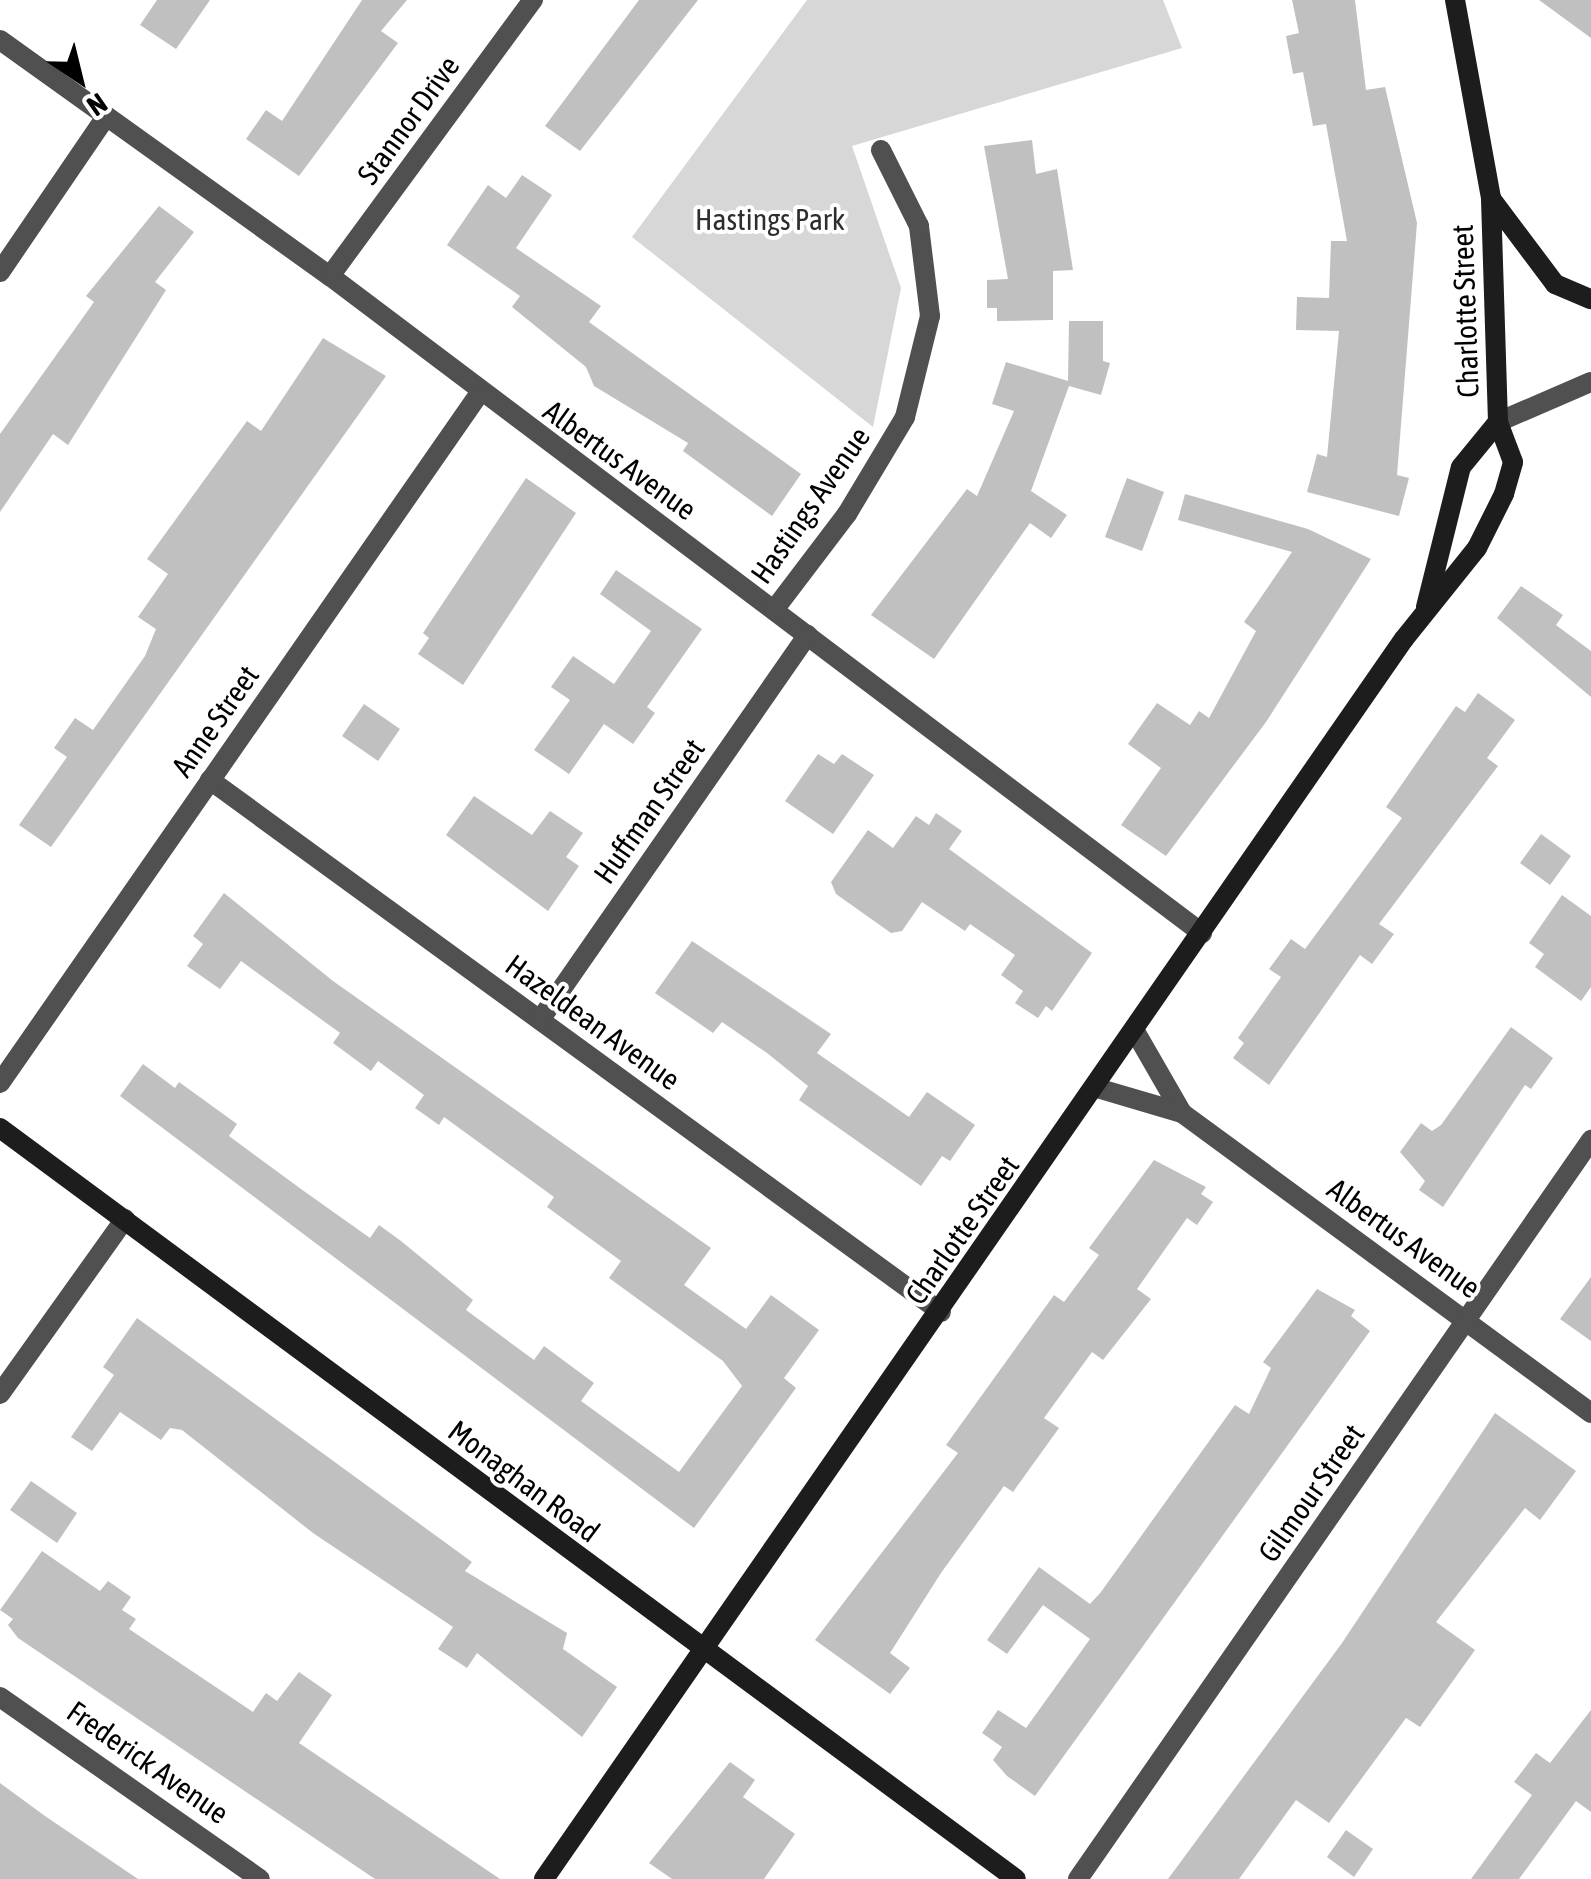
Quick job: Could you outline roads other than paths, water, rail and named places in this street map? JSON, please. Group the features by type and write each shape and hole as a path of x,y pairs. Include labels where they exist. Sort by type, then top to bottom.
{"main road":[{"name":"Charlotte Street","path":"544,1879 1136,1033 1425,612 1477,548 1504,494 1514,462 1498,422 1491,198 1455,0"},
{"path":"1491,198 1555,284 1591,299"},
{"name":"Charlotte Street","path":"1425,612 1461,468 1498,422"},
{"name":"Monaghan Road","path":"0,1128 1016,1879"}],"street":[{"name":"Stannor Drive","path":"330,276 533,0"},
{"name":"Albertus Avenue","path":"0,40 330,276 479,394 808,635 1202,933"},
{"path":"0,272 105,118"},
{"name":"Hastings Avenue","path":"774,610 847,514 905,417 930,316 919,226 880,150"},
{"path":"1498,422 1591,382"},
{"name":"Anne Street","path":"0,1082 479,394"},
{"name":"Huffman Street","path":"540,1020 808,635"},
{"name":"Hazeldean Avenue","path":"210,780 941,1312"},
{"name":"Albertus Avenue","path":"1136,1033 1182,1113"},
{"name":"Albertus Avenue","path":"1097,1088 1182,1113 1591,1413"},
{"name":"Gilmour Street","path":"1078,1879 1591,1140"},
{"path":"0,1394 125,1219"},
{"name":"Frederick Avenue","path":"0,1696 260,1879"}],"park label":[{"name":"Hastings Park","path":"770,219"}]}
